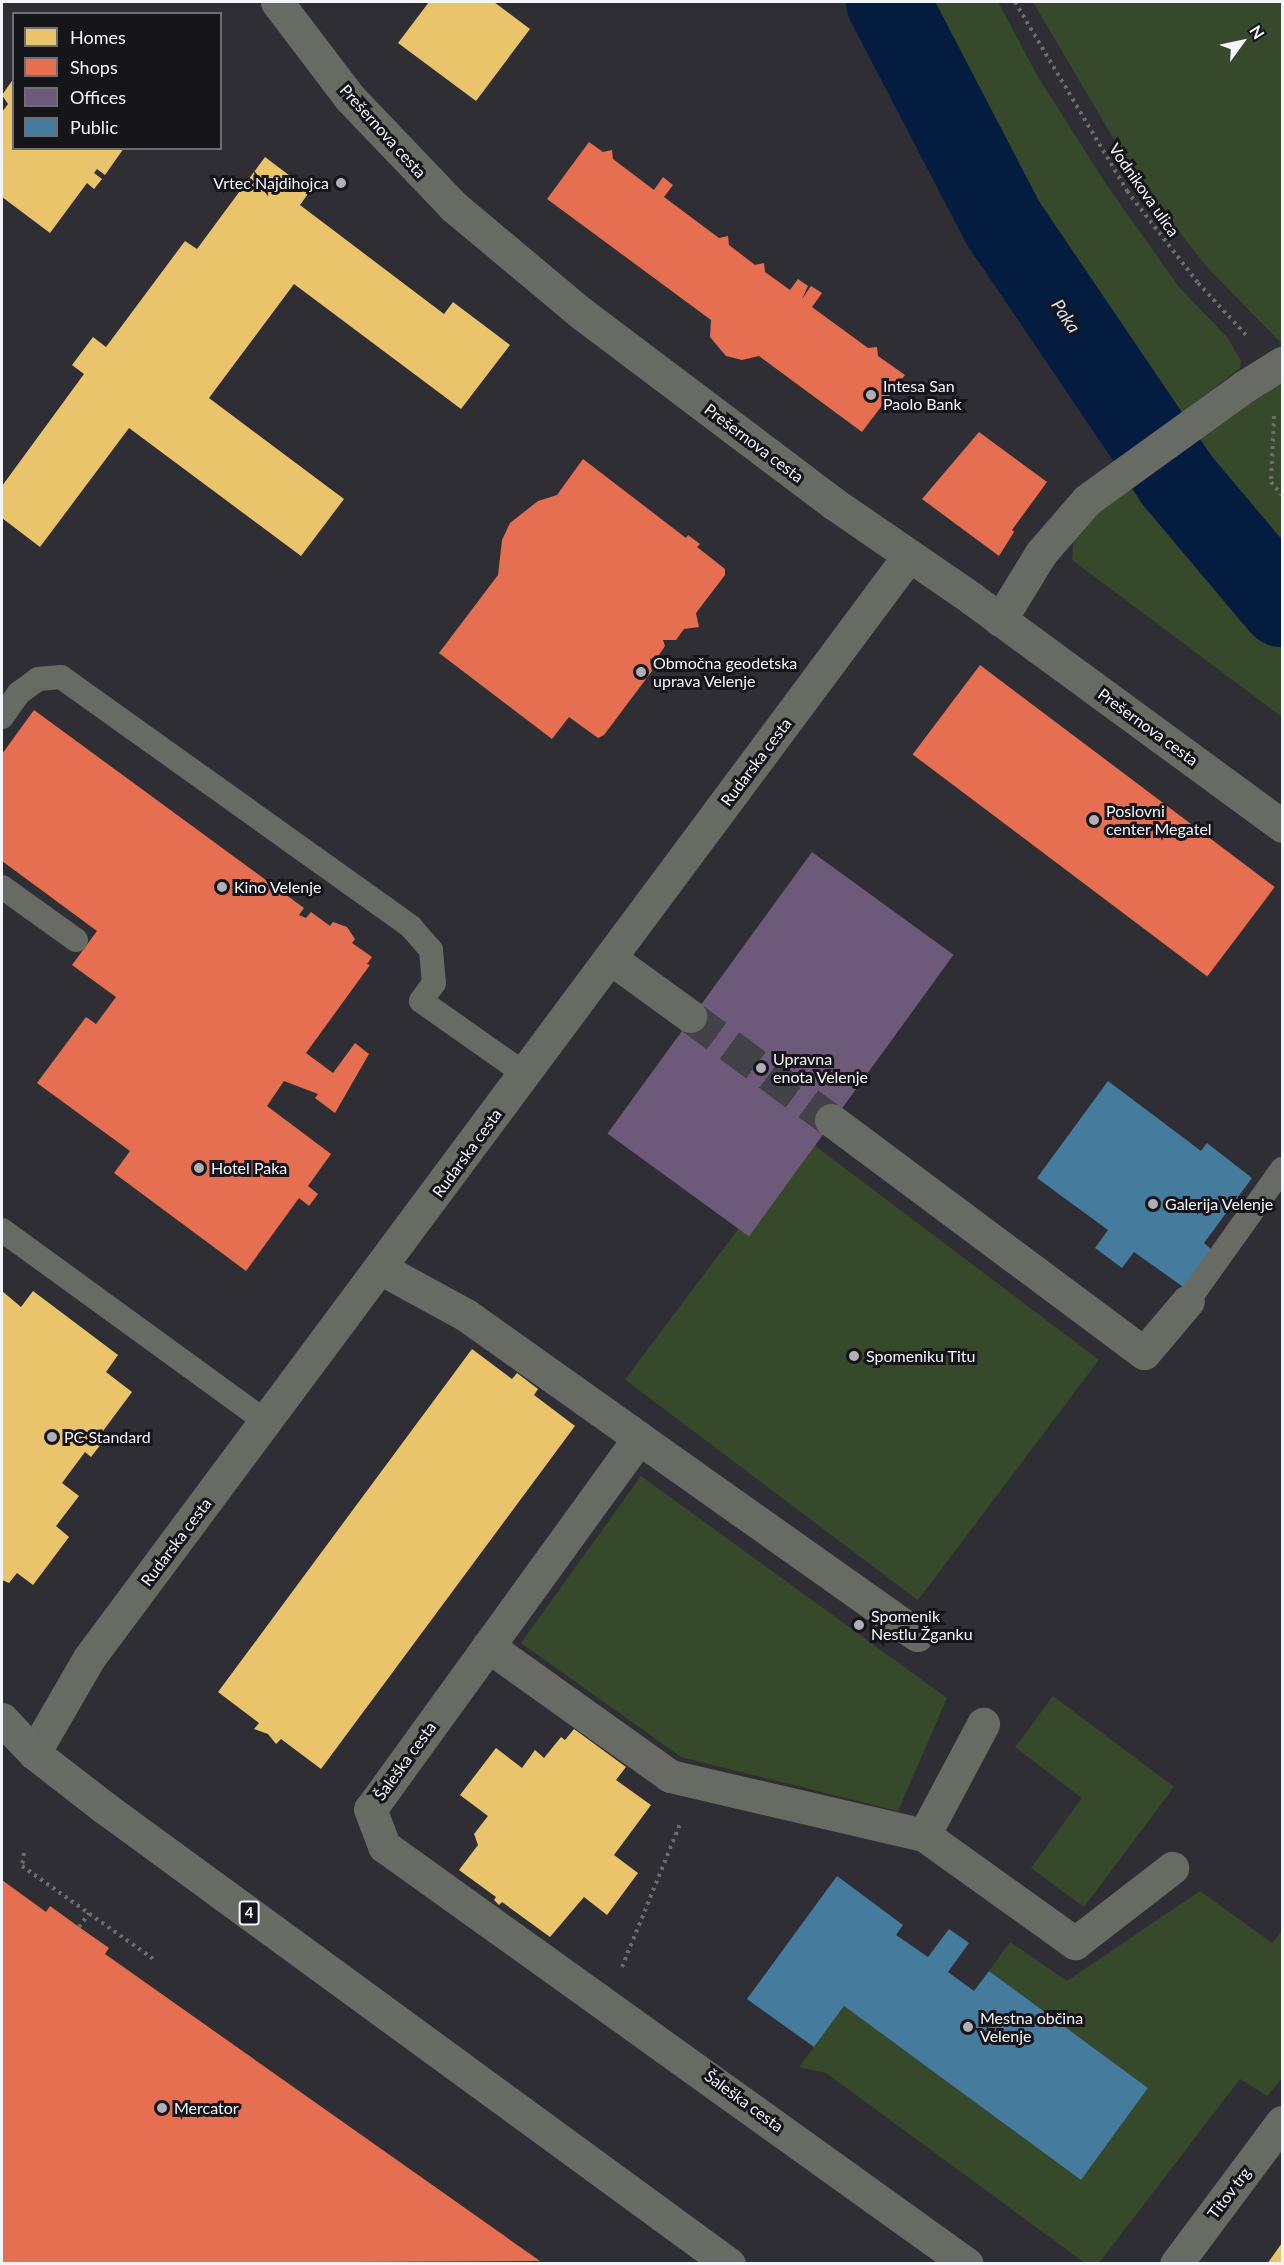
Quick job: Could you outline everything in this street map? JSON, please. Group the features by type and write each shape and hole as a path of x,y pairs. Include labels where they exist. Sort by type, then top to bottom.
{"main road":[{"name":"4","path":"2,1719 34,1753 729,2264"},
{"path":"2,1739 34,1753"}],"street":[{"name":"Prešernova cesta","path":"277,2 350,97 453,206 581,313 908,557 1000,620 1282,826"},
{"path":"1000,620 1041,553 1087,500 1245,386 1279,365"},
{"name":"Rudarska cesta","path":"34,1753 89,1658 908,557"},
{"path":"610,958 690,1016"},
{"path":"831,1120 1144,1353 1188,1301"},
{"path":"380,1268 466,1315 917,1635"},
{"name":"Šaleška cesta","path":"639,1438 370,1809 384,1846 607,2003 967,2264"},
{"path":"488,1646 670,1776 924,1836 1075,1943 1172,1868"},
{"path":"924,1836 983,1724"},
{"name":"Titov trg","path":"1176,2264 1282,2122"}],"lane":[{"path":"2,717 19,693 38,679 61,677 411,927 431,950 434,983 421,1001 525,1074"},
{"path":"2,887 76,940"},
{"path":"1188,1301 1282,1169"},
{"path":"2,1230 265,1421"}],"path":[{"name":"Vodnikova ulica","path":"1015,2 1127,191 1198,283 1279,365"},
{"path":"1279,365 1271,482 1282,495"},
{"path":"607,2003 697,1782"},
{"path":"24,1852 22,1866 155,1960"},
{"path":"79,1926 89,1912"}],"green space":[{"path":"922,2 998,2 1038,77 1106,184 1179,287 1227,337 1241,361 1240,368 1160,429 1108,367 949,79 956,57"},
{"path":"1033,2 1282,2 1282,344 1208,268 1139,182"},
{"path":"1282,380 1282,563 1183,449"},
{"path":"1143,475 1258,621 1282,644 1282,717 1072,560 1074,537 1088,517"},
{"path":"806,1139 1099,1360 918,1600 625,1379"},
{"path":"641,1476 947,1698 898,1811 681,1757 521,1643"},
{"path":"1053,1696 1174,1787 1084,1907 1031,1868 1082,1798 1015,1747"},
{"path":"1200,1891 1272,1943 1282,1930 1282,2078 1267,2096 1240,2079 1099,2263 1085,2263 826,2073 799,2067 844,2006 1081,2180 1148,2088 989,1971 1010,1942 1067,1981"}],"building: Homes":[{"path":"429,2 494,2 530,29 476,101 398,43"},
{"path":"12,81 12,150 123,150 105,175 97,169 94,173 102,179 94,189 87,183 50,233 2,197 2,112 8,104 2,95"},
{"path":"265,157 310,191 300,205 444,314 453,302 510,345 461,409 294,284 209,398 344,499 301,556 129,428 40,547 2,518 2,486 84,374 72,365 93,337 106,347 185,241 197,249"},
{"name":"PC Standard","path":"2,1291 21,1307 33,1291 118,1355 106,1372 132,1392 100,1435 105,1439 91,1457 85,1452 62,1483 79,1496 56,1526 69,1537 33,1585 17,1573 9,1583 2,1580"},
{"path":"472,1349 512,1379 517,1373 538,1389 534,1395 575,1426 321,1769 281,1739 276,1744 268,1734 254,1729 259,1723 218,1692"},
{"path":"574,1729 626,1767 616,1780 651,1805 614,1855 638,1873 607,1915 584,1897 550,1937 502,1902 499,1905 494,1900 496,1897 459,1870 478,1845 474,1834 488,1816 460,1795 496,1748 522,1768 535,1750 544,1758 561,1737 565,1740"},
{"path":"1282,2243 1282,2264 1267,2264"}],"building: Shops":[{"path":"589,142 603,152 612,150 613,159 654,190 663,177 673,185 664,197 719,238 728,236 729,245 755,265 764,263 765,272 790,290 798,279 808,286 802,299 811,286 822,293 812,307 868,348 877,347 878,356 905,375 862,432 759,356 742,360 726,356 710,337 711,320 547,199"},
{"path":"979,432 1047,482 1012,530 1014,532 999,556 922,499"},
{"path":"583,459 686,538 688,535 700,544 697,547 725,569 725,575 696,613 699,627 684,629 676,640 663,640 665,646 657,658 650,659 652,671 604,735 598,738 569,717 552,739 439,653 498,575 502,540 510,523 538,501 557,495"},
{"name":"Poslovni center Megatel","path":"980,665 1275,887 1207,977 913,754"},
{"path":"34,710 304,908 299,915 306,918 311,912 330,926 333,922 347,927 355,939 352,943 372,957 367,964 370,965 306,1053 333,1073 355,1043 369,1054 335,1113 315,1098 318,1094 284,1081 267,1106 331,1154 308,1186 318,1194 309,1206 299,1198 246,1271 114,1173 130,1151 37,1083 86,1017 96,1024 116,997 72,965 97,931 2,861 2,754"},
{"name":"Mercator","path":"2,1880 46,1912 50,1906 109,1948 105,1954 540,2261 2,2264"}],"building: Offices":[{"name":"Upravna enota Velenje","path":"812,852 954,955 749,1236 607,1134"}],"building: Public":[{"name":"Galerija Velenje","path":"1108,1081 1201,1151 1207,1143 1252,1178 1204,1243 1213,1251 1186,1289 1134,1252 1122,1268 1095,1248 1108,1230 1037,1178"},
{"name":"Mestna občina Velenje","path":"837,1876 903,1925 896,1935 928,1957 949,1929 969,1943 948,1972 974,1991 989,1971 1148,2088 1081,2180 844,2006 814,2047 747,1999"}],"waterway":[{"name":"Paka","path":"888,2 1003,223 1176,479 1282,605"}],"tunnel":[{"path":"690,1016 831,1120"}],"place":[{"name":"Vrtec Najdihojca","path":"341,183"},
{"name":"Intesa San Paolo Bank","path":"871,395"},
{"name":"Območna geodetska uprava Velenje","path":"641,672"},
{"name":"Poslovni center Megatel","path":"1094,820"},
{"name":"Kino Velenje","path":"222,887"},
{"name":"Upravna enota Velenje","path":"761,1068"},
{"name":"Hotel Paka","path":"199,1168"},
{"name":"Galerija Velenje","path":"1153,1204"},
{"name":"Spomeniku Titu","path":"854,1356"},
{"name":"PC Standard","path":"52,1437"},
{"name":"Spomenik Nestlu Žganku","path":"859,1625"},
{"name":"Mestna občina Velenje","path":"968,2027"},
{"name":"Mercator","path":"162,2108"}]}
